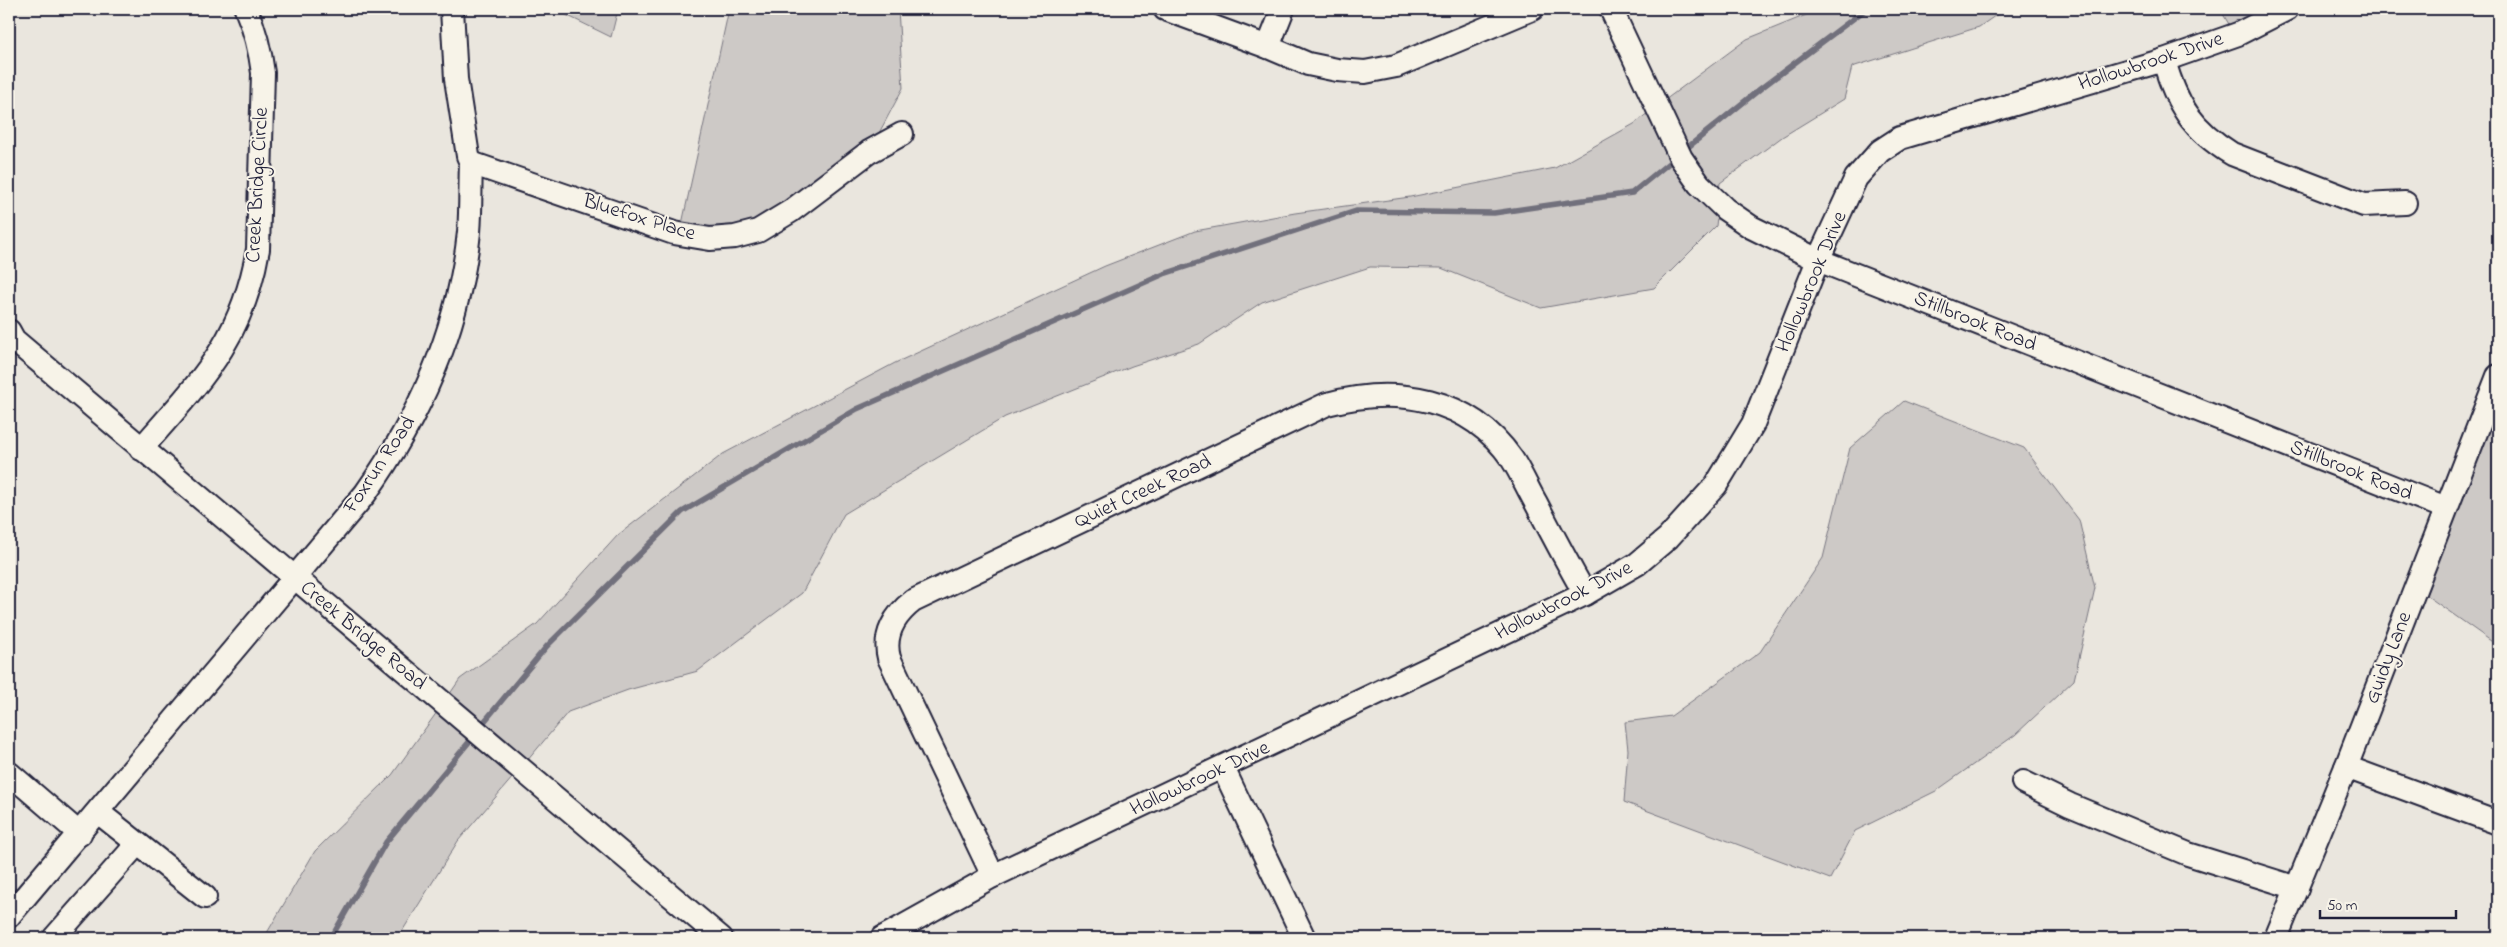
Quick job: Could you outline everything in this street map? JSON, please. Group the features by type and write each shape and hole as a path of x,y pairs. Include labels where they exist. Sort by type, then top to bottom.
{"street":[{"name":"Creek Bridge Circle","path":"141,448 211,368 223,350 242,311 254,270 258,249 263,73 257,36 246,9"},
{"name":"Foxrun Road","path":"9,916 365,494 389,460 429,385 445,346 457,305 469,232 471,163 468,156 456,79 452,9"},
{"path":"1166,9 1308,64 1337,70 1374,72 1396,66 1532,9"},
{"path":"1268,47 1282,9"},
{"name":"Stillbrook Road","path":"1611,9 1681,158 1699,184 1724,209 1751,227 1818,260 2446,508"},
{"name":"Hollowbrook Drive","path":"882,938 993,876 1585,594 1637,564 1662,543 1693,512 1716,485 1753,424 1818,260 1856,178 1880,151 1900,138 2164,60 2238,34 2286,9"},
{"path":"2164,60 2171,86 2182,108 2194,125 2214,143 2232,154 2364,205 2405,203"},
{"name":"Bluefox Place","path":"471,163 674,234 718,238 758,231 791,211 869,152 902,134"},
{"name":"Creek Bridge Road","path":"9,331 14,340 721,938"},
{"name":"Guidy Lane","path":"2276,938 2346,767 2498,376"},
{"name":"Quiet Creek Road","path":"993,876 888,653 887,640 892,623 902,609 913,601 940,588 1327,404 1354,397 1395,395 1422,399 1448,408 1472,422 1494,439 1512,460 1585,594"},
{"path":"2346,767 2498,823"},
{"path":"1223,768 1304,938"},
{"path":"9,773 80,834"},
{"path":"2022,782 2070,805 2188,854 2297,888"},
{"path":"98,812 206,897"},
{"path":"54,938 137,844"}],"shaded area":[{"path":"545,9 618,9 611,37 560,12"},
{"path":"729,9 898,9 903,88 879,133 788,202 745,224 711,228 682,224"},
{"path":"1821,9 2005,9 1979,27 1852,67 1844,99 1782,137 1720,183 1719,191 1689,152 1665,100 1747,39"},
{"path":"2220,9 2267,9 2230,26"},
{"path":"1649,112 1691,191 1717,217 1716,226 1654,288 1541,308 1441,268 1370,267 1262,302 1199,344 1132,366 1005,417 844,514 802,593 698,671 628,690 568,712 527,761 449,695 460,679 537,624 618,535 723,454 895,363 1105,266 1195,231 1295,213 1410,197 1555,168 1634,124"},
{"path":"1904,401 2024,448 2079,520 2095,588 2074,680 2015,735 1936,791 1855,831 1830,879 1624,802 1628,750 1625,722 1671,716 1760,652 1823,558 1850,448"},
{"path":"2498,402 2498,646 2423,593"},
{"path":"437,712 513,777 458,841 398,938 264,938 315,851 392,775"}],"waterway":[{"path":"1682,152 1760,89 1866,9"},
{"path":"479,728 547,646 682,512 857,409 1164,274 1356,211 1494,213 1632,193 1675,158"},
{"path":"331,938 386,842 474,736"}]}
